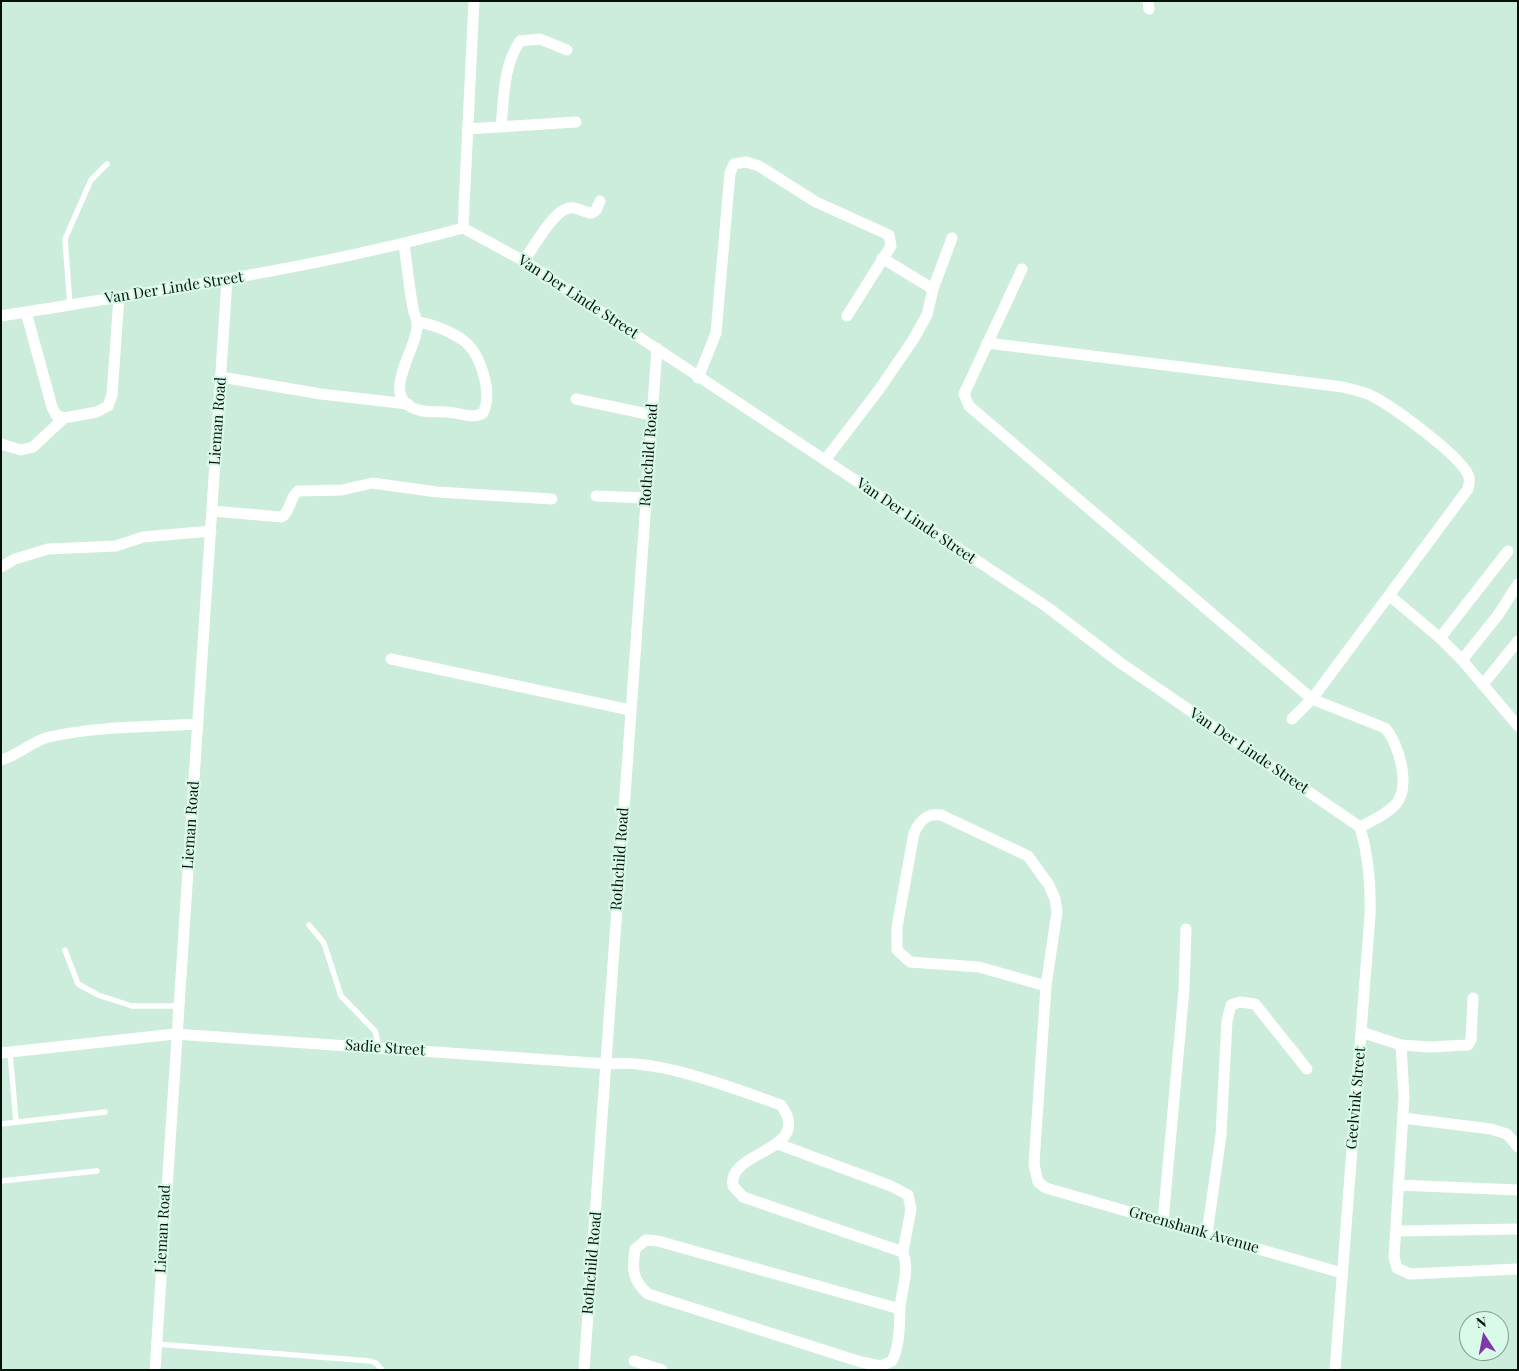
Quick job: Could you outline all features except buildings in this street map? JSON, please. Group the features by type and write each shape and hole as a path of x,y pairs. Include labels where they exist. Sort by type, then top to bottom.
{"street":[{"path":"463,228 474,1"},
{"path":"501,126 506,75 513,52 520,41 540,39 567,50"},
{"path":"467,129 576,122"},
{"path":"698,378 716,333 730,173 734,164 746,162 758,166 816,202 889,235 891,246 848,316"},
{"path":"524,261 555,218 564,210 571,207 592,213 596,210 600,201"},
{"name":"Van Der Linde Street","path":"1,316 227,280 404,244 463,228 524,261 657,348 698,378 1047,607 1122,664 1360,826"},
{"path":"825,460 878,391 913,340 927,315 933,289 952,238"},
{"path":"404,244 412,307 417,322 400,382 401,395 408,404 420,411 449,412 470,416 483,413 487,404 487,382 466,343 426,323 417,322"},
{"path":"882,258 933,289"},
{"path":"1022,269 986,343 964,394 969,406 1312,699 1385,728 1397,748 1402,776 1397,802 1384,814 1360,826"},
{"name":"Lieman Road","path":"155,1370 175,1034 198,724 227,280"},
{"path":"26,312 52,407 56,415 64,418 97,412 108,406 112,395 119,297"},
{"path":"986,343 1343,387 1370,395 1394,409 1441,446 1466,471 1469,483 1468,489 1312,699 1292,720"},
{"name":"Rothchild Road","path":"584,1370 608,1064 630,710 657,348"},
{"path":"221,377 321,394 408,404"},
{"path":"576,399 652,415"},
{"path":"2,444 21,450 32,447 64,418"},
{"path":"212,511 282,517 286,515 293,495 298,491 342,490 362,483 437,492 552,499"},
{"path":"596,496 646,498"},
{"path":"1,567 15,559 48,549 116,546 143,537 211,531"},
{"path":"1440,638 1508,550"},
{"path":"1462,660 1498,615 1518,584"},
{"path":"1390,596 1440,638 1462,660 1484,683 1518,726"},
{"path":"1484,683 1518,641"},
{"path":"391,658 630,710"},
{"path":"1,760 47,738 98,729 198,724"},
{"path":"941,815 1028,856 1039,869 1055,899 1057,912 1046,986 979,967 910,962 897,950 897,926 914,833 920,821 927,816 941,815"},
{"name":"Geelvink Street","path":"1335,1370 1370,915 1371,878 1368,853 1360,826"},
{"path":"1162,1221 1184,990 1186,929"},
{"name":"Greenshank Avenue","path":"1046,986 1034,1164 1038,1182 1046,1188 1342,1273"},
{"path":"1361,1032 1401,1045 1429,1047 1468,1045 1471,1040 1473,998"},
{"path":"1207,1234 1218,1173 1228,1021 1231,1005 1240,1002 1255,1004 1307,1069"},
{"name":"Sadie Street","path":"6,1053 175,1034 608,1064 639,1062 781,1105 787,1113 789,1123 778,1144"},
{"path":"1401,1045 1403,1118 1394,1264 1400,1270 1410,1274 1518,1269"},
{"path":"1403,1118 1491,1129 1516,1139"},
{"path":"900,1309 658,1240 646,1240 635,1249 633,1277 648,1294 861,1362 881,1366 892,1361 900,1332 900,1309 907,1274 903,1252 911,1209 908,1195 891,1186 778,1144 739,1166 732,1181 737,1192 756,1202 903,1252"},
{"path":"1398,1185 1518,1190"},
{"path":"1396,1231 1518,1230"},
{"path":"634,1361 662,1370"}],"lane":[{"path":"70,305 65,239 91,180 107,164"},
{"path":"309,925 324,943 341,996 375,1031 380,1047"},
{"path":"64,950 78,984 98,996 132,1006 178,1006"},
{"path":"6,1053 16,1122"},
{"path":"1,1124 105,1112"},
{"path":"1,1177 2,1181 97,1171"},
{"path":"156,1344 370,1361 376,1363 382,1370"}]}
